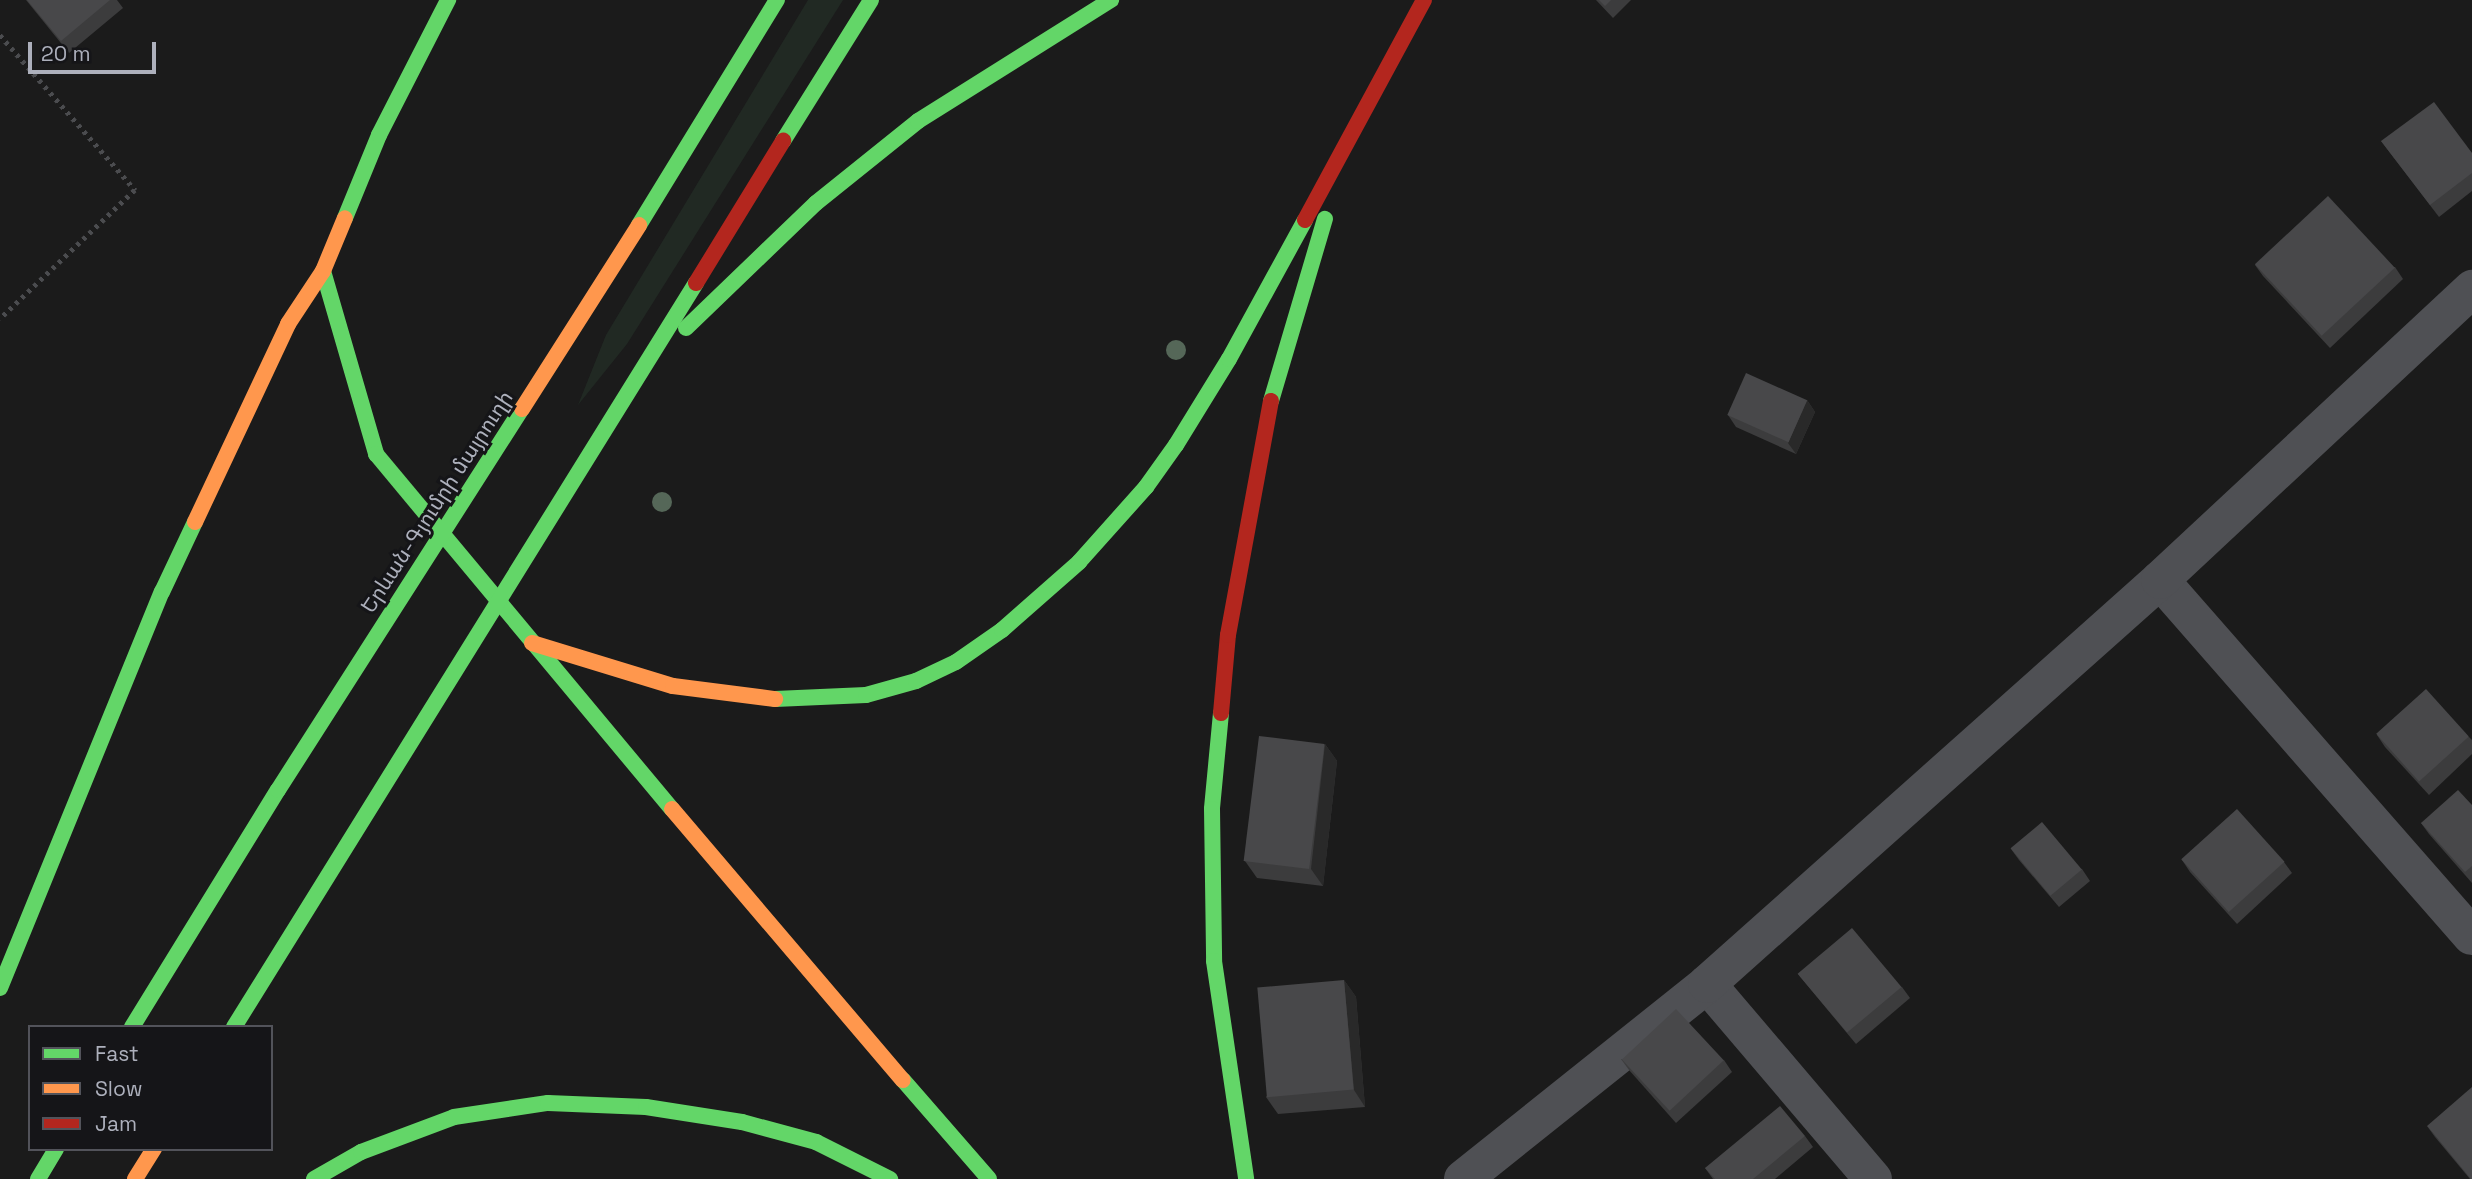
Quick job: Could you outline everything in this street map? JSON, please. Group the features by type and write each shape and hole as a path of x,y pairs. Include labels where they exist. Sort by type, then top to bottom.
{"highway":[{"path":"0,988 162,592 288,324 323,271 379,135 448,0"},
{"name":"Երևան-Գյումրի մայրուղի","path":"133,1025 278,790 591,302 777,0"},
{"path":"234,1025 302,922 871,0"},
{"path":"646,366 816,203 918,121 1111,0"},
{"path":"532,643 673,686 766,699 866,695 916,681 956,662 1042,597 1079,562 1146,486 1229,359 1369,106 1424,0"},
{"path":"1246,1179 1214,961 1212,809 1228,635 1275,379 1314,250 1369,106"},
{"path":"323,271 376,454 532,643 989,1179"},
{"path":"313,1179 361,1152 454,1117 548,1103 646,1107 742,1122 816,1142 890,1179"},
{"path":"38,1179 55,1151"},
{"path":"135,1179 153,1151"}],"street":[{"path":"1463,1179 1707,984 2160,580 2472,289"},
{"path":"2160,580 2472,936"},
{"path":"1707,984 1873,1179"}],"path":[{"path":"0,36 135,190 0,319"}],"shaded area":[{"path":"808,0 843,0 627,344 578,405 606,335"}],"building":[{"path":"27,0 110,0 61,41"},
{"path":"1599,0 1611,0 1605,6"},
{"path":"2434,102 2472,153 2472,173 2430,205 2381,141"},
{"path":"2328,196 2395,268 2322,336 2255,264"},
{"path":"1746,373 1807,400 1788,442 1727,415"},
{"path":"2426,689 2469,737 2419,781 2376,734"},
{"path":"1259,736 1325,744 1309,869 1244,861"},
{"path":"2458,790 2472,805 2472,866 2465,872 2421,823"},
{"path":"2237,809 2285,862 2229,912 2181,859"},
{"path":"2042,822 2082,869 2050,896 2011,848"},
{"path":"1852,928 1901,987 1847,1033 1798,974"},
{"path":"1344,980 1354,1090 1267,1097 1257,988"},
{"path":"1676,1009 1724,1060 1670,1111 1622,1059"},
{"path":"2472,1087 2472,1179 2471,1179 2427,1126"},
{"path":"1780,1106 1805,1136 1753,1179 1715,1179 1705,1168"}],"traffic: fast":[{"path":"345,218 379,135 448,0"},
{"path":"639,225 777,0"},
{"path":"783,141 871,0"},
{"path":"686,328 816,203 918,121 1111,0"},
{"path":"1271,401 1325,219"},
{"path":"775,699 866,695 916,681 956,662 1002,630 1079,562 1146,487 1176,445 1229,359 1305,220"},
{"path":"323,271 376,454 672,809"},
{"path":"235,1025 696,283"},
{"path":"133,1025 278,790 522,409"},
{"path":"0,988 162,592 195,522"},
{"path":"1221,713 1212,809 1214,961 1246,1179"},
{"path":"903,1080 989,1179"},
{"path":"314,1179 361,1152 454,1117 548,1103 646,1107 742,1122 816,1142 890,1179"},
{"path":"38,1179 55,1151"}],"traffic: slow":[{"path":"195,522 288,324 323,271 345,218"},
{"path":"522,409 639,225"},
{"path":"532,643 673,686 775,699"},
{"path":"672,809 903,1080"},
{"path":"135,1179 153,1151"}],"traffic: jam":[{"path":"1305,220 1424,0"},
{"path":"696,283 783,141"},
{"path":"1221,713 1228,635 1271,401"}]}
